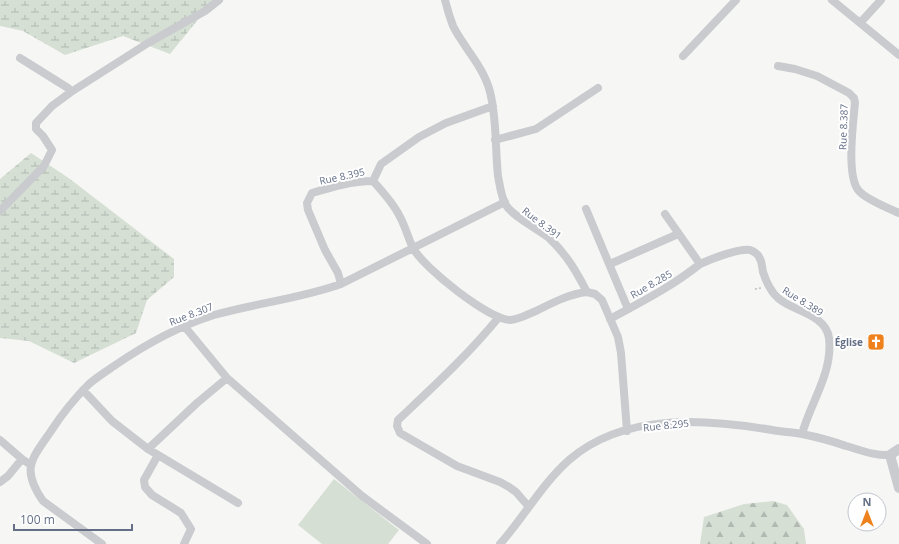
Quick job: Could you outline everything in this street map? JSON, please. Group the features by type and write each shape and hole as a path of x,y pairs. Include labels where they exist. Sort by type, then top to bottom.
{"street":[{"path":"0,211 44,166 52,150 43,136 36,129 36,123 52,106 71,92 148,43 204,11 219,0"},
{"name":"Rue 8.391","path":"445,0 454,26 490,91 493,106 500,187 506,206 515,215 549,238 562,251 571,262 587,292 595,294 602,300 618,337 621,353 627,430"},
{"path":"683,56 736,0"},
{"path":"832,0 899,55"},
{"path":"860,23 881,0"},
{"path":"20,58 68,88 71,92"},
{"name":"Rue 8.387","path":"778,66 795,69 817,76 849,93 854,98 852,156 854,184 859,192 899,214"},
{"path":"495,140 536,129 598,88"},
{"path":"374,181 381,164 419,137 446,123 493,106"},
{"name":"Rue 8.395","path":"341,284 338,273 316,231 307,203 312,193 362,181 374,181 399,214 413,248 420,258 444,280 483,309 499,318"},
{"name":"Rue 8.307","path":"30,465 36,453 55,425 75,398 83,390 130,355 167,334 213,316 318,292 341,284 505,202"},
{"path":"586,209 628,309"},
{"path":"665,214 700,264"},
{"path":"610,264 678,234"},
{"name":"Rue 8.389","path":"700,264 722,255 751,250 760,257 763,272 771,290 777,298 817,320 824,327 829,336 829,362 802,434"},
{"name":"Rue 8.285","path":"610,319 677,282 700,264"},
{"path":"528,507 509,487 457,466 400,433 397,426 398,420 449,372 499,318 510,320 522,318 577,293 587,292"},
{"path":"185,327 227,378 362,496 427,544"},
{"path":"148,449 191,408 227,378"},
{"path":"83,390 112,421 148,449 238,503"},
{"name":"Rue 8.295","path":"500,544 554,474 579,452 594,442 627,430 657,424 691,422 751,426 802,434 873,454 895,452"},
{"path":"0,440 22,460 30,465 30,475 36,492 43,501 102,544"},
{"path":"895,452 899,488"},
{"path":"158,454 144,480 145,487 152,495 181,513 191,529 184,544"},
{"path":"0,482 8,476 22,460"}],"path":[{"path":"755,289 761,288"}],"green space":[{"path":"0,0 214,0 170,54 123,36 65,55 23,31 0,26"},
{"path":"31,153 70,179 174,259 174,277 147,300 136,333 74,363 29,341 0,338 0,179"},
{"path":"334,479 399,530 388,544 322,544 298,525"},
{"path":"773,501 787,505 804,529 806,544 700,544 704,517 744,504"}],"place":[{"name":"Église","path":"876,342"}]}
